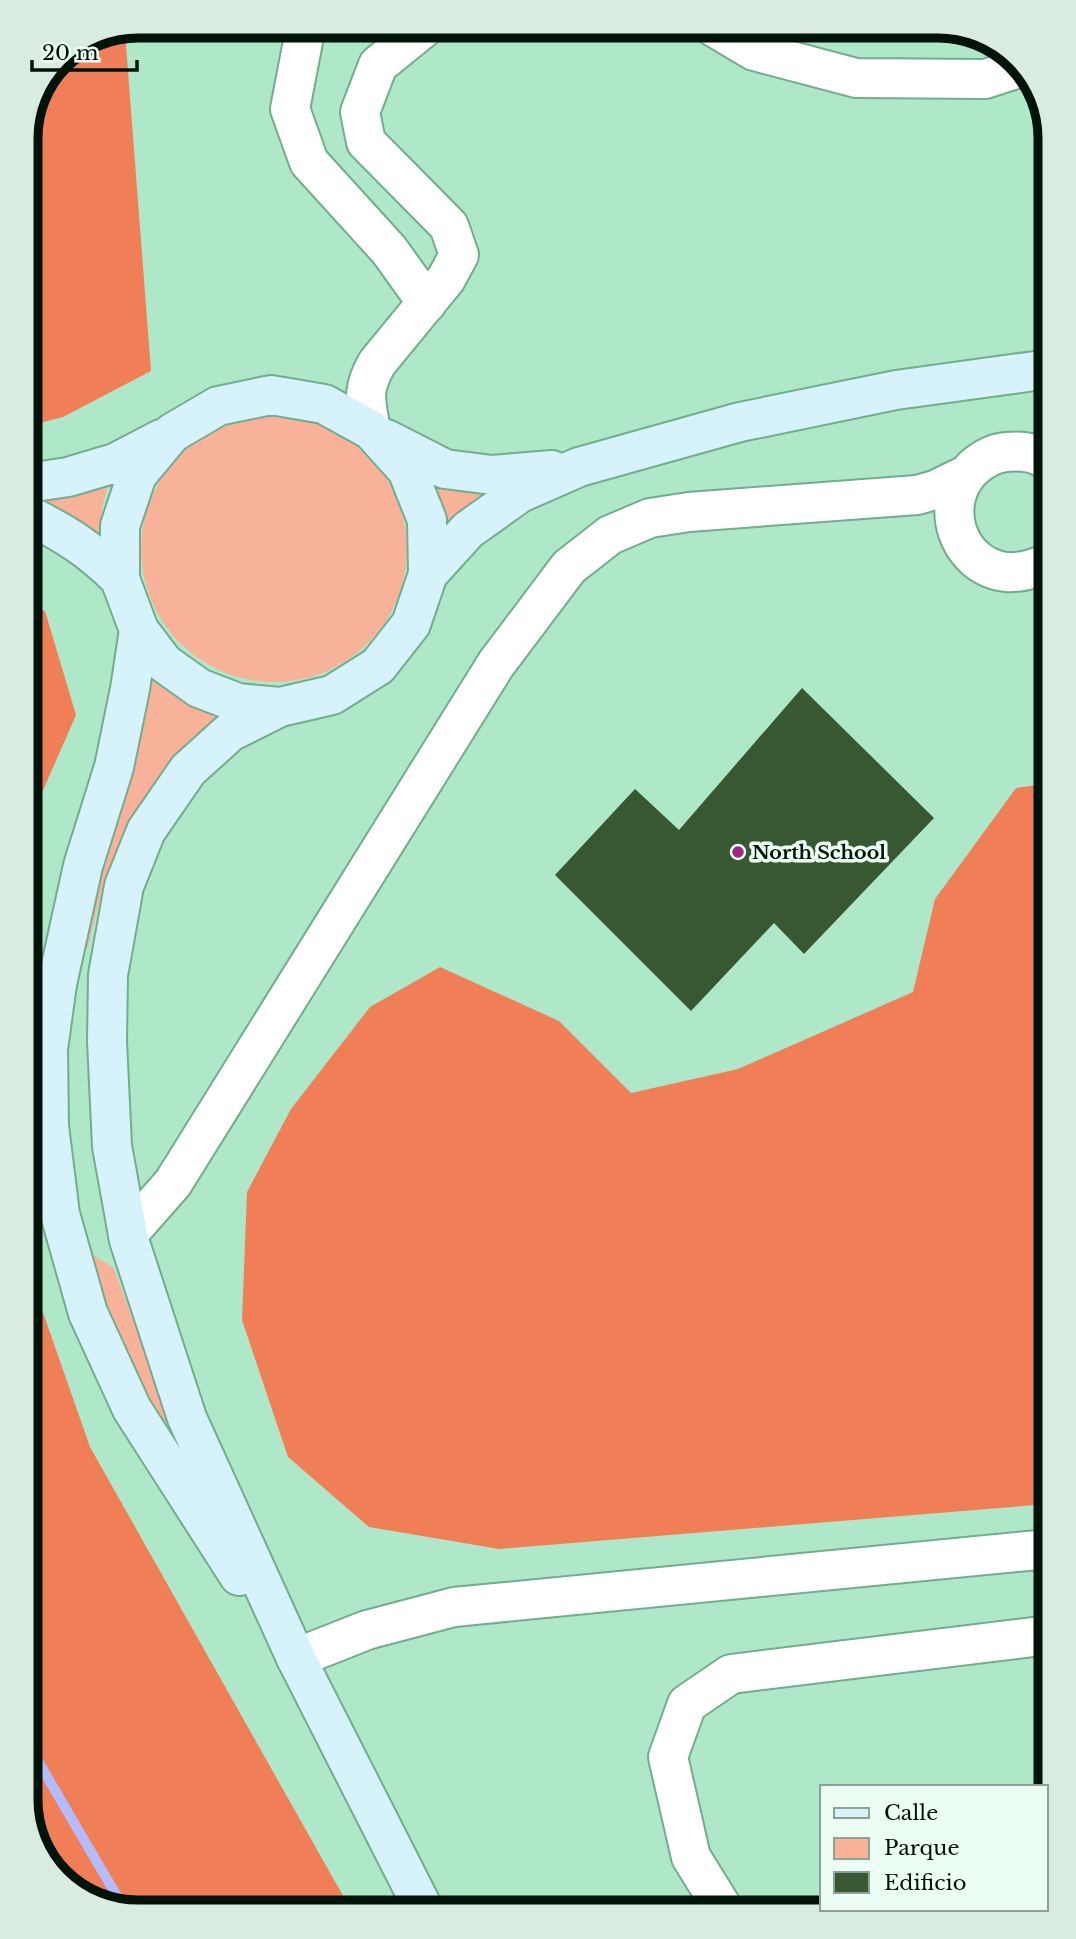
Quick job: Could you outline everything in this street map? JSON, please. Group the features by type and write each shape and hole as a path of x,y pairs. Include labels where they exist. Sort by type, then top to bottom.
{"street":[{"path":"304,38 290,109 309,162 389,250 427,303"},
{"path":"50,1002 91,975 103,934 146,831 188,769 230,732 280,707 332,695 378,666 411,624 428,573 427,520 407,470 371,430 365,395 377,363 446,279 459,255 449,226 366,142 360,112 378,65 411,38"},
{"path":"733,39 754,51 856,78 985,79 1011,71"},
{"path":"297,399 349,382 377,363"},
{"path":"428,573 478,522 520,493 579,467 740,422 896,390 1038,371"},
{"path":"39,481 68,477 115,463 218,406 271,396 324,404 405,450 445,469 492,475 579,467"},
{"path":"172,433 137,475 120,526 120,579 138,630 164,663 199,688 238,703 280,707"},
{"path":"39,1065 63,1119 75,1198 84,1226 97,1239 113,1240 128,1234 173,1183 496,664 569,567 610,535 650,518 689,512 917,495 935,490 965,475 981,461 999,452 1019,450 1038,456"},
{"path":"965,475 956,494 953,514 958,534 969,552 985,565 1004,572 1038,592"},
{"path":"884,498 914,506 958,534"},
{"path":"39,520 72,537 120,579"},
{"path":"1004,572 1026,572 1038,567"},
{"path":"138,630 130,689 114,766 83,866 50,1002 39,1065 60,1214 88,1313 132,1409 212,1536 296,1658"},
{"path":"124,886 107,975 112,1146 128,1234 187,1418 296,1658 420,1900"},
{"path":"50,1002 84,1010 84,1072 94,1120 103,1146 115,1163 125,1174 138,1177 161,1172 188,1156"},
{"path":"296,1658 367,1630 454,1606 1038,1550"},
{"path":"718,1900 691,1857 668,1757 687,1704 731,1674 1038,1639"}],"green space":[{"path":"274,416 325,426 368,455 397,498 407,549 397,600 368,643 325,672 274,682 223,672 180,643 151,600 141,549 151,498 180,455 223,426"},
{"path":"110,480 103,503 99,542 39,501 39,497"},
{"path":"432,480 521,484 447,530 442,503"},
{"path":"144,670 182,699 226,716 185,744 136,811 104,883 87,950 79,950"},
{"path":"88,1252 113,1267 170,1416 219,1524 149,1402 112,1328"}],"shaded area":[{"path":"126,39 151,371 63,417 39,423 39,132 42,113 49,94 73,63 88,52"},
{"path":"39,609 45,611 76,715 39,800"},
{"path":"1038,785 1038,1505 499,1549 369,1527 288,1457 242,1320 247,1192 291,1109 370,1007 440,967 559,1021 631,1093 738,1069 913,992 935,899 1016,788"},
{"path":"38,1299 90,1447 345,1900 119,1899 83,1884 55,1856 44,1833 38,1801"}],"building":[{"name":"North School","path":"802,688 934,818 804,954 774,923 691,1011 555,875 635,789 679,830"}],"waterway":[{"path":"38,1761 118,1899"}],"place":[{"name":"North School","path":"738,852"}]}
